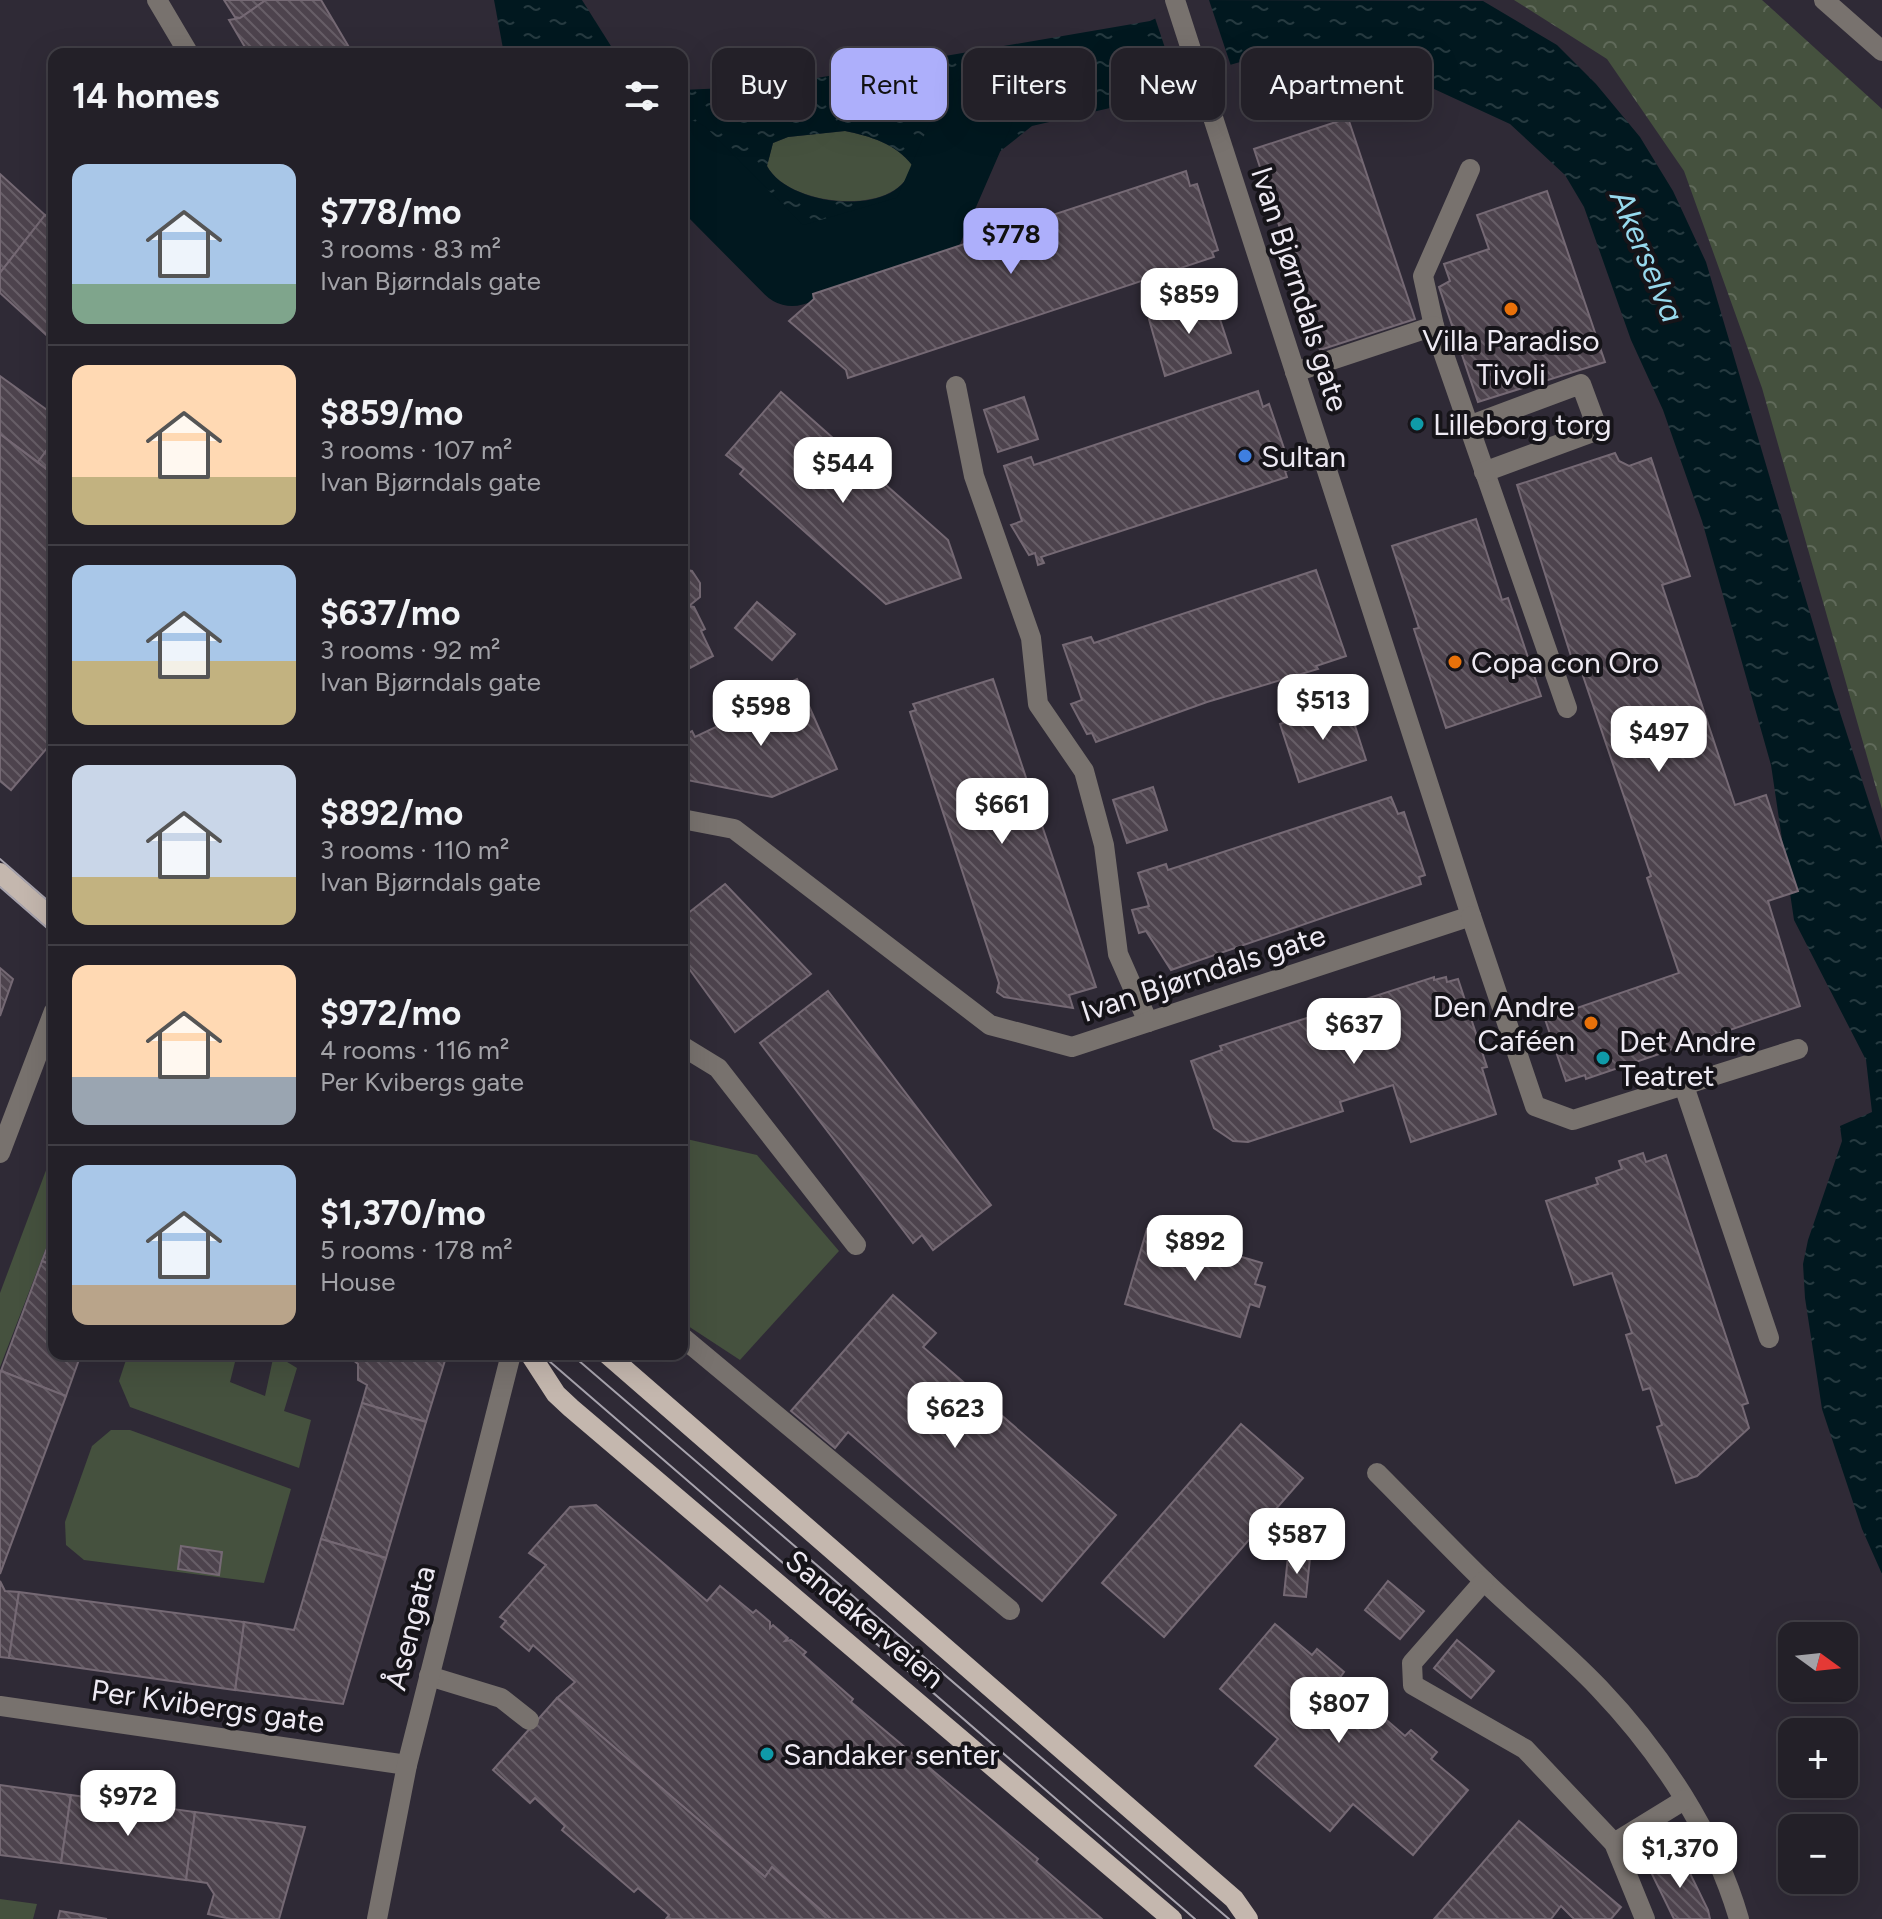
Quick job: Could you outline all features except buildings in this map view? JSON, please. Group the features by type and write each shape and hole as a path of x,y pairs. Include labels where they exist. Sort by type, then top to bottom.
{"main road":[{"path":"0,873 48,915"},
{"name":"Sandakerveien","path":"534,1360 556,1394 571,1408 1172,1919"},
{"name":"Sandakerveien","path":"614,1360 1234,1899 1248,1919"}],"street":[{"path":"157,0 185,48"},
{"name":"Ivan Bjørndals gate","path":"1175,0 1535,1106 1573,1120 1798,1049"},
{"path":"1824,0 1882,51"},
{"path":"1470,169 1423,276 1434,326 1567,708"},
{"path":"1295,372 1434,326"},
{"path":"1468,426 1581,384 1598,430 1484,472"},
{"path":"956,386 974,476 1031,638 1038,704 1084,771 1104,845 1118,954 1148,1022"},
{"name":"Ivan Bjørndals gate","path":"688,820 734,829 990,1025 1072,1047 1471,916"},
{"path":"0,1153 48,1027"},
{"path":"688,1050 718,1068 856,1245"},
{"path":"1684,1086 1769,1338"},
{"path":"688,1342 1010,1610"},
{"name":"Åsengata","path":"377,1919 407,1765 509,1360"},
{"path":"1377,1473 1484,1581 1599,1688 1645,1743 1684,1800 1723,1867 1739,1919"},
{"path":"1484,1581 1412,1663 1413,1685 1525,1749 1614,1843 1645,1919"},
{"path":"429,1676 501,1698 529,1720"},
{"name":"Per Kvibergs gate","path":"0,1706 407,1765"},
{"path":"1614,1843 1684,1800"}],"green space":[{"path":"1514,0 1762,0 1882,109 1882,809 1762,388 1684,171 1607,59"},
{"path":"845,131 882,142 906,158 912,165 904,182 888,193 868,200 844,201 798,191 779,180 767,166 773,143 788,137"},
{"path":"688,1139 757,1155 839,1251 740,1360 688,1326"},
{"path":"48,1165 48,1243 0,1367 0,1293"},
{"path":"126,1360 236,1360 230,1382 265,1396 273,1360 284,1360 297,1368 284,1411 311,1420 299,1468 130,1407 119,1381"},
{"path":"111,1430 130,1430 291,1489 264,1583 84,1560 66,1545 65,1522 92,1446"},
{"path":"0,1899 37,1904 33,1919 0,1919"}],"water":[{"path":"494,0 582,0 612,48 503,48"},
{"path":"1194,0 1483,1 1557,45 1596,84 1640,137 1673,191 1706,262 1833,691 1882,842 1882,1574 1862,1529 1822,1409 1805,1298 1803,1264 1808,1240 1842,1141 1840,1126 1872,1112 1866,1060 1794,920 1771,765 1702,521 1663,410 1631,340 1584,207 1565,175 1510,124 1432,88 1432,48 1241,48 1241,62 1225,66 1225,48 1111,48 1110,108 1095,111 1095,48 992,48 1150,21"},
{"path":"963,53 963,120 1058,120 1032,126 988,161 969,185 939,208 897,227 861,233 820,230 777,221 708,183 688,178 688,90 712,89 712,120 815,120 815,78 831,76 831,120 947,120 947,56","holes":["845,131 882,142 912,165 904,182 888,194 868,200 844,202 798,191 779,180 767,166 773,143 788,137"]}],"pier":[{"path":"1185,0 1209,0 1225,48 1165,48 1154,15"},
{"path":"1225,48 1232,69 1225,71"}],"waterway":[{"name":"Akerselva","path":"688,163 792,268 925,229 972,120"}],"tram line":[{"path":"0,859 48,901"},
{"path":"0,887 48,929"},
{"path":"548,1360 1195,1919"},
{"path":"578,1360 1229,1919"}],"place":[{"name":"Villa Paradiso Tivoli","path":"1511,309"},
{"name":"Lilleborg torg","path":"1417,424"},
{"name":"Sultan","path":"1245,456"},
{"name":"Copa con Oro","path":"1455,662"},
{"name":"Den Andre Caféen","path":"1591,1023"},
{"name":"Det Andre Teatret","path":"1603,1058"},
{"name":"Sandaker senter","path":"767,1754"}]}
